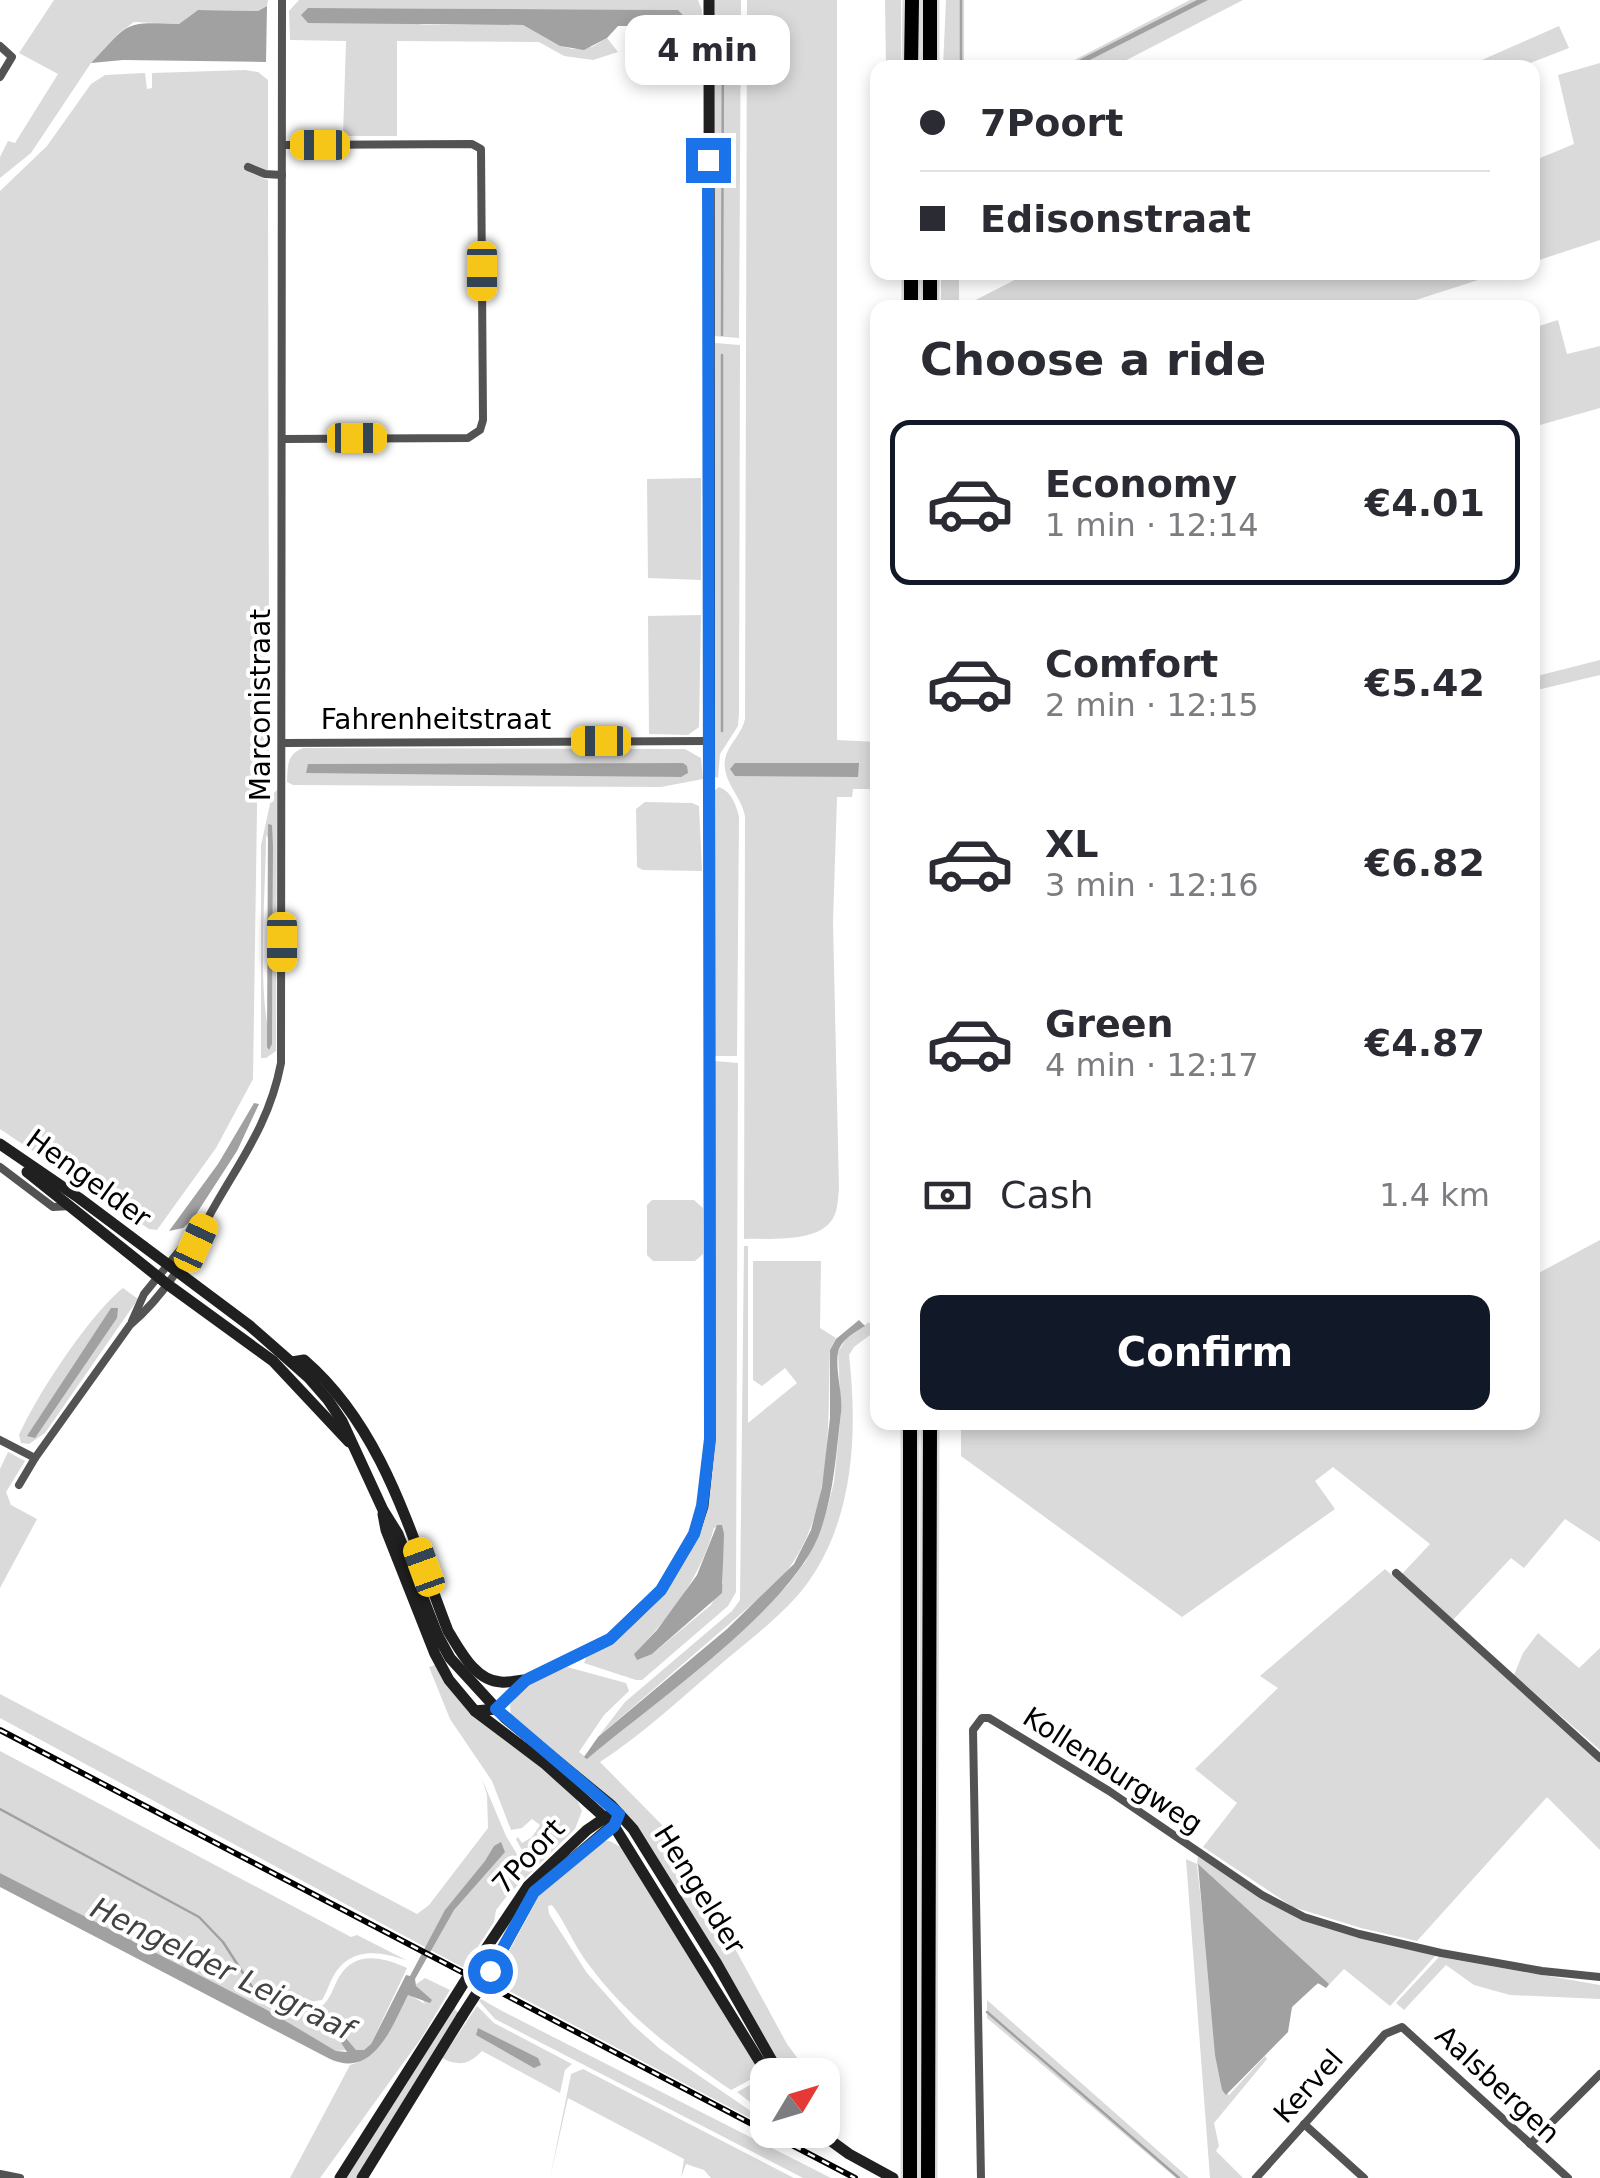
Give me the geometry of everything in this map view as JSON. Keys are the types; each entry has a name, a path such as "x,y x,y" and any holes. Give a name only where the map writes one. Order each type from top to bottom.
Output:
{"highway":[{"path":"912,0 912,60"},
{"path":"930,0 930,60"},
{"path":"910,1430 910,2170"},
{"path":"928,2174 930,1430"}],"street":[{"name":"Marconistraat","path":"18,1484 130,1325 144,1294 171,1269 255,1142 270,1107 280,1063 282,0"},
{"path":"475,1710 500,1706 526,1680 610,1639 638,1616 682,1558 702,1506 710,1439 709,0"},
{"path":"0,46 12,57 0,77"},
{"path":"282,146 472,144 481,149 483,420 480,430 468,438 283,439"},
{"path":"248,167 282,175"},
{"name":"Fahrenheitstraat","path":"283,742 708,741"},
{"name":"Hengelder","path":"0,1148 162,1280 286,1372 350,1444"},
{"name":"Hengelder","path":"0,1148 79,1198 250,1326 328,1400 342,1421 382,1510 398,1534 450,1658 650,1854 770,2058"},
{"name":"Hengelder","path":"0,1167 53,1207 71,1206"},
{"name":"Hengelder","path":"292,1362 304,1360 316,1370 374,1448 448,1630 470,1663 502,1695 500,1706"},
{"path":"0,1440 35,1458"},
{"name":"Hengelder","path":"382,1510 386,1530 434,1654 449,1680 475,1710 604,1815"},
{"path":"1396,1573 1600,1758"},
{"path":"491,1680 526,1680"},
{"name":"Kollenburgweg","path":"980,2178 974,1730 982,1718 989,1718 1109,1791 1262,1894 1304,1917 1441,1953 1542,1972 1600,1978"},
{"name":"7Poort","path":"340,2178 528,1886 604,1815 616,1820 534,1892 490,1971 362,2178"},
{"name":"Hengelder","path":"616,1820 757,2058"},
{"name":"Kervel","path":"1256,2178 1385,2034 1396,2027"},
{"name":"Aalsbergen","path":"1396,2027 1402,2027 1568,2178"},
{"path":"1530,2144 1600,2074"},
{"path":"1304,2124 1364,2178"},
{"path":"840,2148 893,2178"},
{"path":"0,2174 20,2178"}],"shaded area":[{"path":"54,0 268,0 267,6 258,11 198,10 179,24 134,22 91,63 31,153 0,178 0,157 8,141 15,143 58,74 19,53"},
{"path":"299,0 698,0 702,10 701,46 689,52 683,39 664,26 679,26 686,20 678,10 308,8 425,25 523,25 573,49 592,47 607,38 618,52 593,60 564,56 539,42 397,41 397,136 343,136 346,41 290,40 289,11"},
{"path":"714,0 741,0 739,338 714,336"},
{"path":"747,0 837,0 837,740 870,742 870,789 853,789 852,797 837,797 833,922 837,1208 829,1224 820,1230 768,1239 744,1239 745,816 725,764 745,719"},
{"path":"885,0 901,0 901,60 886,60"},
{"path":"946,0 964,0 964,60 943,60"},
{"path":"1190,0 1243,0 1127,60 1074,60"},
{"path":"1197,0 1208,0 1090,60 1079,60"},
{"path":"267,6 266,62 91,63 128,27 179,24 198,10 258,11"},
{"path":"308,8 678,10 687,19 679,26 618,26 607,38 584,50 560,46 523,25 308,23 301,15"},
{"path":"1559,26 1569,48 1538,60 1482,60"},
{"path":"1600,63 1600,240 1540,260 1540,158 1574,144 1558,75"},
{"path":"258,72 268,80 268,170 262,170 262,178 268,180 269,650 258,675 268,665 269,767 258,741 253,1079 216,1148 157,1230 149,1229 0,1129 0,191 47,146 91,84 105,75 145,73 147,89 152,88 152,73"},
{"path":"941,280 959,280 959,300 941,300"},
{"path":"1014,280 1478,280 1416,300 976,300"},
{"path":"1558,320 1567,354 1600,346 1600,408 1540,425 1540,326"},
{"path":"715,343 740,345 739,713 738,726 720,754 718,778 713,776"},
{"path":"701,478 701,580 648,578 647,479"},
{"path":"701,615 699,727 688,735 649,734 648,616"},
{"path":"1600,660 1600,675 1540,689 1540,675"},
{"path":"685,749 701,758 703,779 661,787 293,785 287,782 288,766 297,751","holes":["683,763 687,773 680,777 306,765"]},
{"path":"683,763 688,773 681,777 306,773 308,764"},
{"path":"735,763 859,763 858,777 735,776 730,769"},
{"path":"719,787 730,796 739,817 737,1056 715,1056 713,792"},
{"path":"277,790 276,1051 261,1058 261,845 272,795","holes":["266,835 273,846 272,1044 263,971"]},
{"path":"645,802 699,806 702,871 637,867 636,809"},
{"path":"268,824 272,825 273,846 269,1050 267,1047"},
{"path":"715,1061 738,1063 736,1592 728,1606 642,1680 584,1663 656,1600 682,1564 702,1521","holes":["722,1525 723,1583 711,1605 652,1654 634,1654 682,1596 701,1564 714,1528"]},
{"path":"254,1103 259,1104 237,1151 193,1219 183,1228 169,1231 218,1164"},
{"path":"652,1200 694,1200 703,1208 703,1254 695,1261 653,1261 647,1255 647,1205"},
{"path":"1600,1240 1600,1542 1565,1519 1524,1568 1511,1558 1453,1620 1402,1574 1430,1544 1333,1467 1315,1481 1335,1509 1182,1617 961,1456 961,1430 1540,1430 1540,1272"},
{"path":"744,1246 748,1246 748,1423 797,1383 785,1368 762,1386 753,1380 753,1261 821,1261 820,1328 836,1338 830,1350 827,1441 819,1500 797,1556 779,1581 598,1737 625,1702 740,1600"},
{"path":"123,1288 138,1299 45,1433 29,1444 21,1443 19,1435 51,1378 95,1316"},
{"path":"111,1308 118,1308 117,1318 35,1438 27,1436"},
{"path":"859,1320 865,1326 845,1340 838,1352 841,1405 834,1473 820,1532 805,1561 781,1592 717,1654 587,1759 584,1757 598,1737 727,1629 794,1564 811,1530 822,1487 830,1418 830,1350 836,1339"},
{"path":"869,1322 870,1335 849,1355 853,1416 848,1477 833,1536 820,1564 803,1589 771,1622 658,1719 600,1762 666,1829 682,1851 797,2058 775,2058 654,1853 511,1716 510,1705 524,1687 567,1667 626,1683 629,1691 604,1715 579,1752 587,1758 735,1635 787,1586 806,1561 834,1482 841,1413 838,1352 846,1339"},
{"path":"8,1452 25,1461 6,1492 11,1505 37,1519 0,1588 0,1469"},
{"path":"717,1525 722,1525 724,1534 722,1593 652,1654 637,1660 634,1654 657,1630 697,1575"},
{"path":"1385,1569 1600,1760 1600,1850 1547,1797 1417,1941 1293,1907 1203,1847 1237,1803 1195,1769 1278,1688 1260,1676"},
{"path":"1538,1633 1579,1668 1600,1648 1600,1750 1514,1675 1523,1653"},
{"path":"435,1665 444,1679 576,1797 582,1811 575,1829 496,1910 494,1922 464,1968 0,1718 0,1694 417,1914 429,1905 488,1828 487,1795 482,1779 506,1836 523,1864 527,1860 516,1839 522,1843 540,1825 532,1819 522,1828 511,1830 492,1781 450,1719 429,1667"},
{"path":"0,1751 351,1937 357,1935 408,1961 376,1953 357,1956 340,1967 322,2000 291,2005 292,2010 322,2006 346,1968 361,1959 379,1959 407,1968 371,2044 356,2050 331,2028 347,2050 336,2051 267,2011 0,1873"},
{"path":"603,1841 622,1848 754,2058 750,2058 750,2080 731,2090 654,2034 604,1984 552,1905 548,1906 549,1914 587,1973 633,2025 660,2049 750,2110 750,2118 492,1982 544,1887"},
{"path":"501,1842 505,1852 454,1910 415,1979 416,1986 432,2000 430,2003 408,1995 380,2046 358,2062 330,2059 0,1887 0,1873 267,2010 336,2051 347,2052 331,2027 334,2024 356,2050 371,2044 445,1910"},
{"path":"1198,1855 1261,1897 1303,1919 1436,1955 1390,2006 1344,1969 1326,1988 1321,1983 1306,1991 1290,2014 1287,1946 1197,1865 1222,2090 1229,2095 1265,2056 1267,2059 1214,2123 1219,2146 1216,2151 1243,2178 1210,2178 1186,1859 1197,1864"},
{"path":"1198,1864 1329,1984 1326,1988 1318,1983 1292,2007 1288,2032 1226,2095 1215,2055"},
{"path":"1439,1957 1600,1985 1600,1999 1510,1995 1474,1985 1446,1965 1404,2010 1396,2003"},
{"path":"425,1978 450,1990 422,2037 320,2178 290,2178 350,2065 359,2062 408,1994 425,2004 415,1985"},
{"path":"987,2000 1189,2178 1176,2178 987,2018"},
{"path":"479,2001 750,2137 750,2148 772,2148 831,2178 803,2178 495,2019"},
{"path":"477,2006 494,2023 572,2064 565,2070 560,2093 482,2051 464,2063 442,2058"},
{"path":"454,2008 458,2013 356,2178 346,2178"},
{"path":"478,2028 538,2058 541,2065 534,2068 476,2035"},
{"path":"583,2069 794,2178 711,2178 704,2170 686,2164 681,2178 684,2159 568,2098 550,2178 571,2074"},
{"path":"750,2085 750,2102 737,2092"}],"waterway":[{"path":"961,0 961,60"},
{"path":"722,335 723,26"},
{"path":"722,355 722,731"},
{"name":"Hengelder Leigraaf","path":"0,1809 199,1917 223,1942 252,1987"},
{"path":"987,2012 1179,2178"}],"railway":[{"path":"0,1730 855,2178"}],"route":[{"path":"490,1971 534,1892 614,1826 619,1814 496,1709 526,1680 610,1639 638,1616 682,1558 694,1534 707,1478 708,160"}]}
